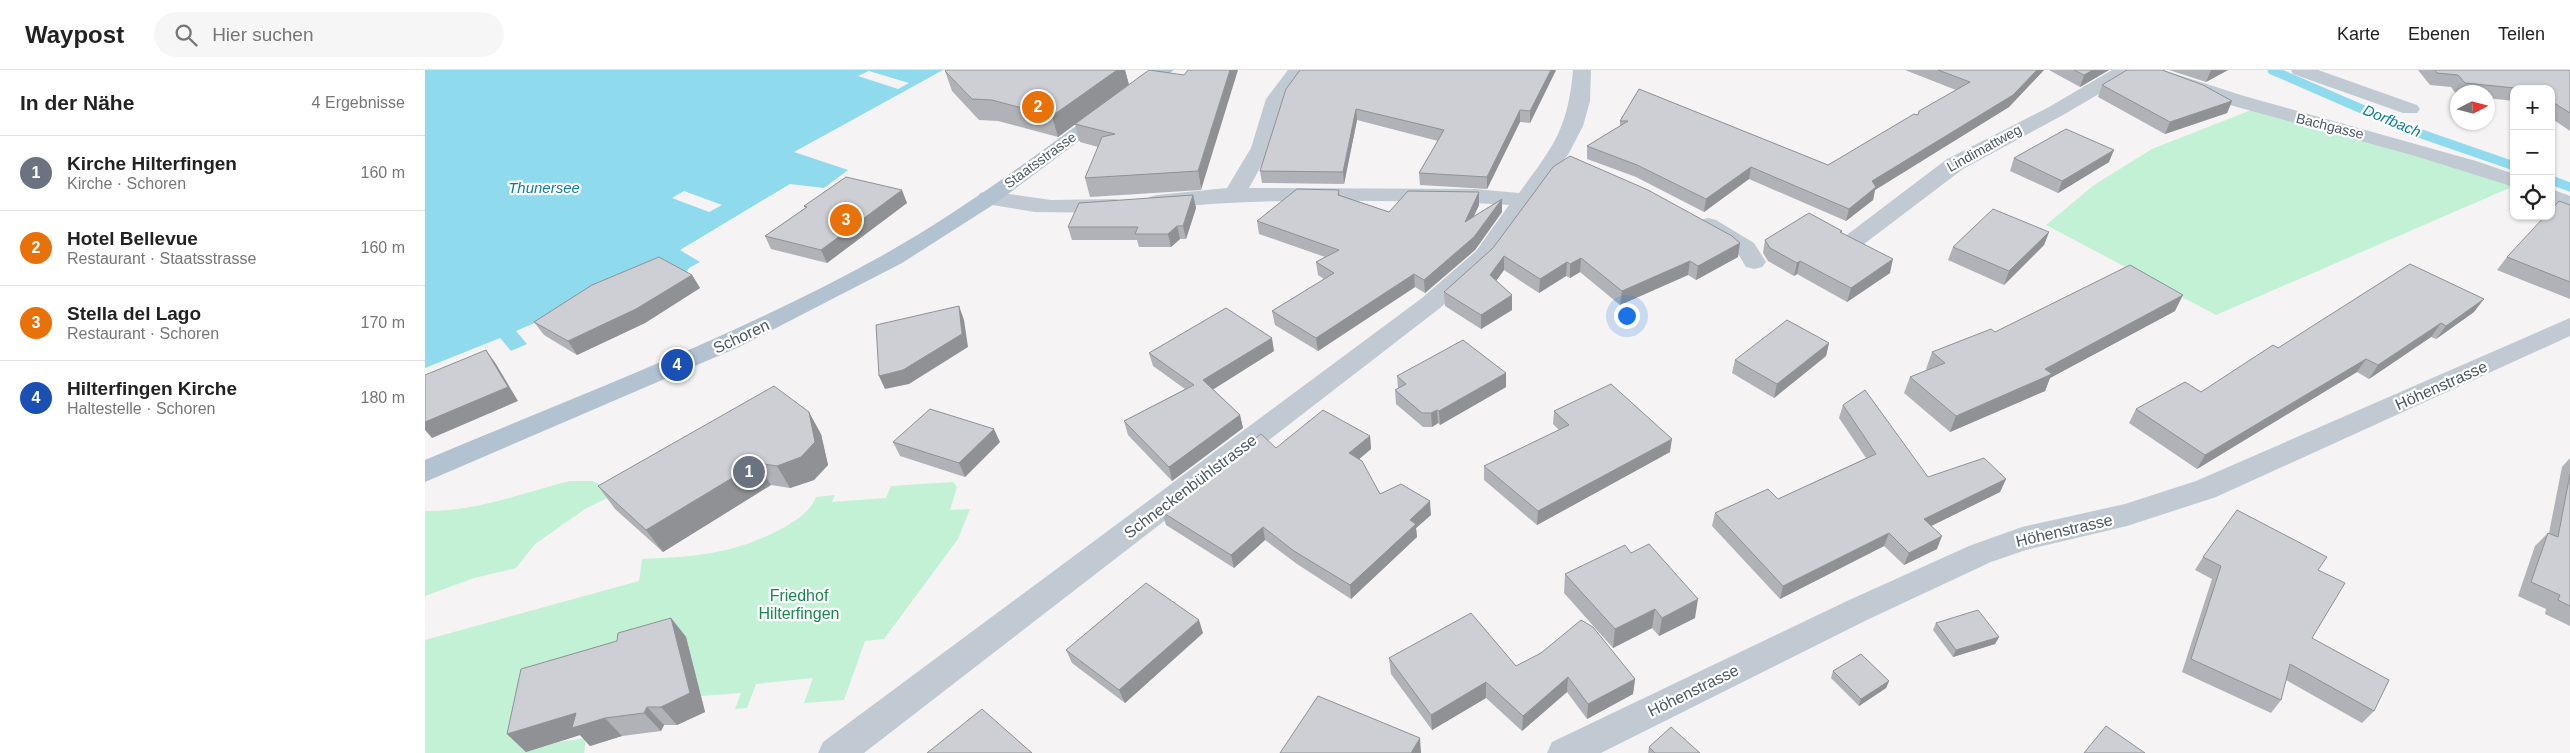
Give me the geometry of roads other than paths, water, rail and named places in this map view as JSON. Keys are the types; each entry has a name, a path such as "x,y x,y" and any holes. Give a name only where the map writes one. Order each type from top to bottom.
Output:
{"main road":[{"name":"Staatsstrasse","path":"989,198 1165,70"},
{"name":"Schoren","path":"425,472 668,368 809,303 894,258 989,198"}],"street":[{"path":"1234,195 1261,148 1276,99 1298,70"},
{"name":"Schneckenbühlstrasse","path":"836,753 1431,303 1484,256 1525,200 1567,160 1580,101 1582,70"},
{"name":"Lindimattweg","path":"1852,242 1955,164 2127,70"},
{"name":"Bachgasse","path":"2145,70 2207,92 2392,122 2428,152 2510,180"},
{"path":"2299,70 2392,122"},
{"path":"989,198 1023,206 1081,208 1234,195 1287,193 1475,196 1525,200"},
{"path":"2555,198 2570,204"},
{"path":"1690,215 1745,248 1755,262"},
{"name":"Höhenstrasse","path":"1565,753 1849,614 1980,554 2022,539 2127,515 2206,489 2570,326"}],"water":[{"name":"Thunersee","path":"425,70 943,70 794,152 848,170 824,188 790,184 680,250 700,262 689,268 686,273 581,303 516,331 527,344 511,351 500,338 425,368"}],"waterway":[{"name":"Dorfbach","path":"2272,70 2410,130 2510,165"},
{"name":"Dorfbach","path":"2555,181 2570,187"}],"place":[{"name":"Hotel Bellevue","path":"1038,107"},
{"name":"Stella del Lago","path":"846,220"},
{"name":"Hilterfingen Kirche","path":"677,365"},
{"name":"Kirche Hilterfingen","path":"749,472"}],"park label":[{"name":"Friedhof Hilterfingen","path":"799,604"}]}
